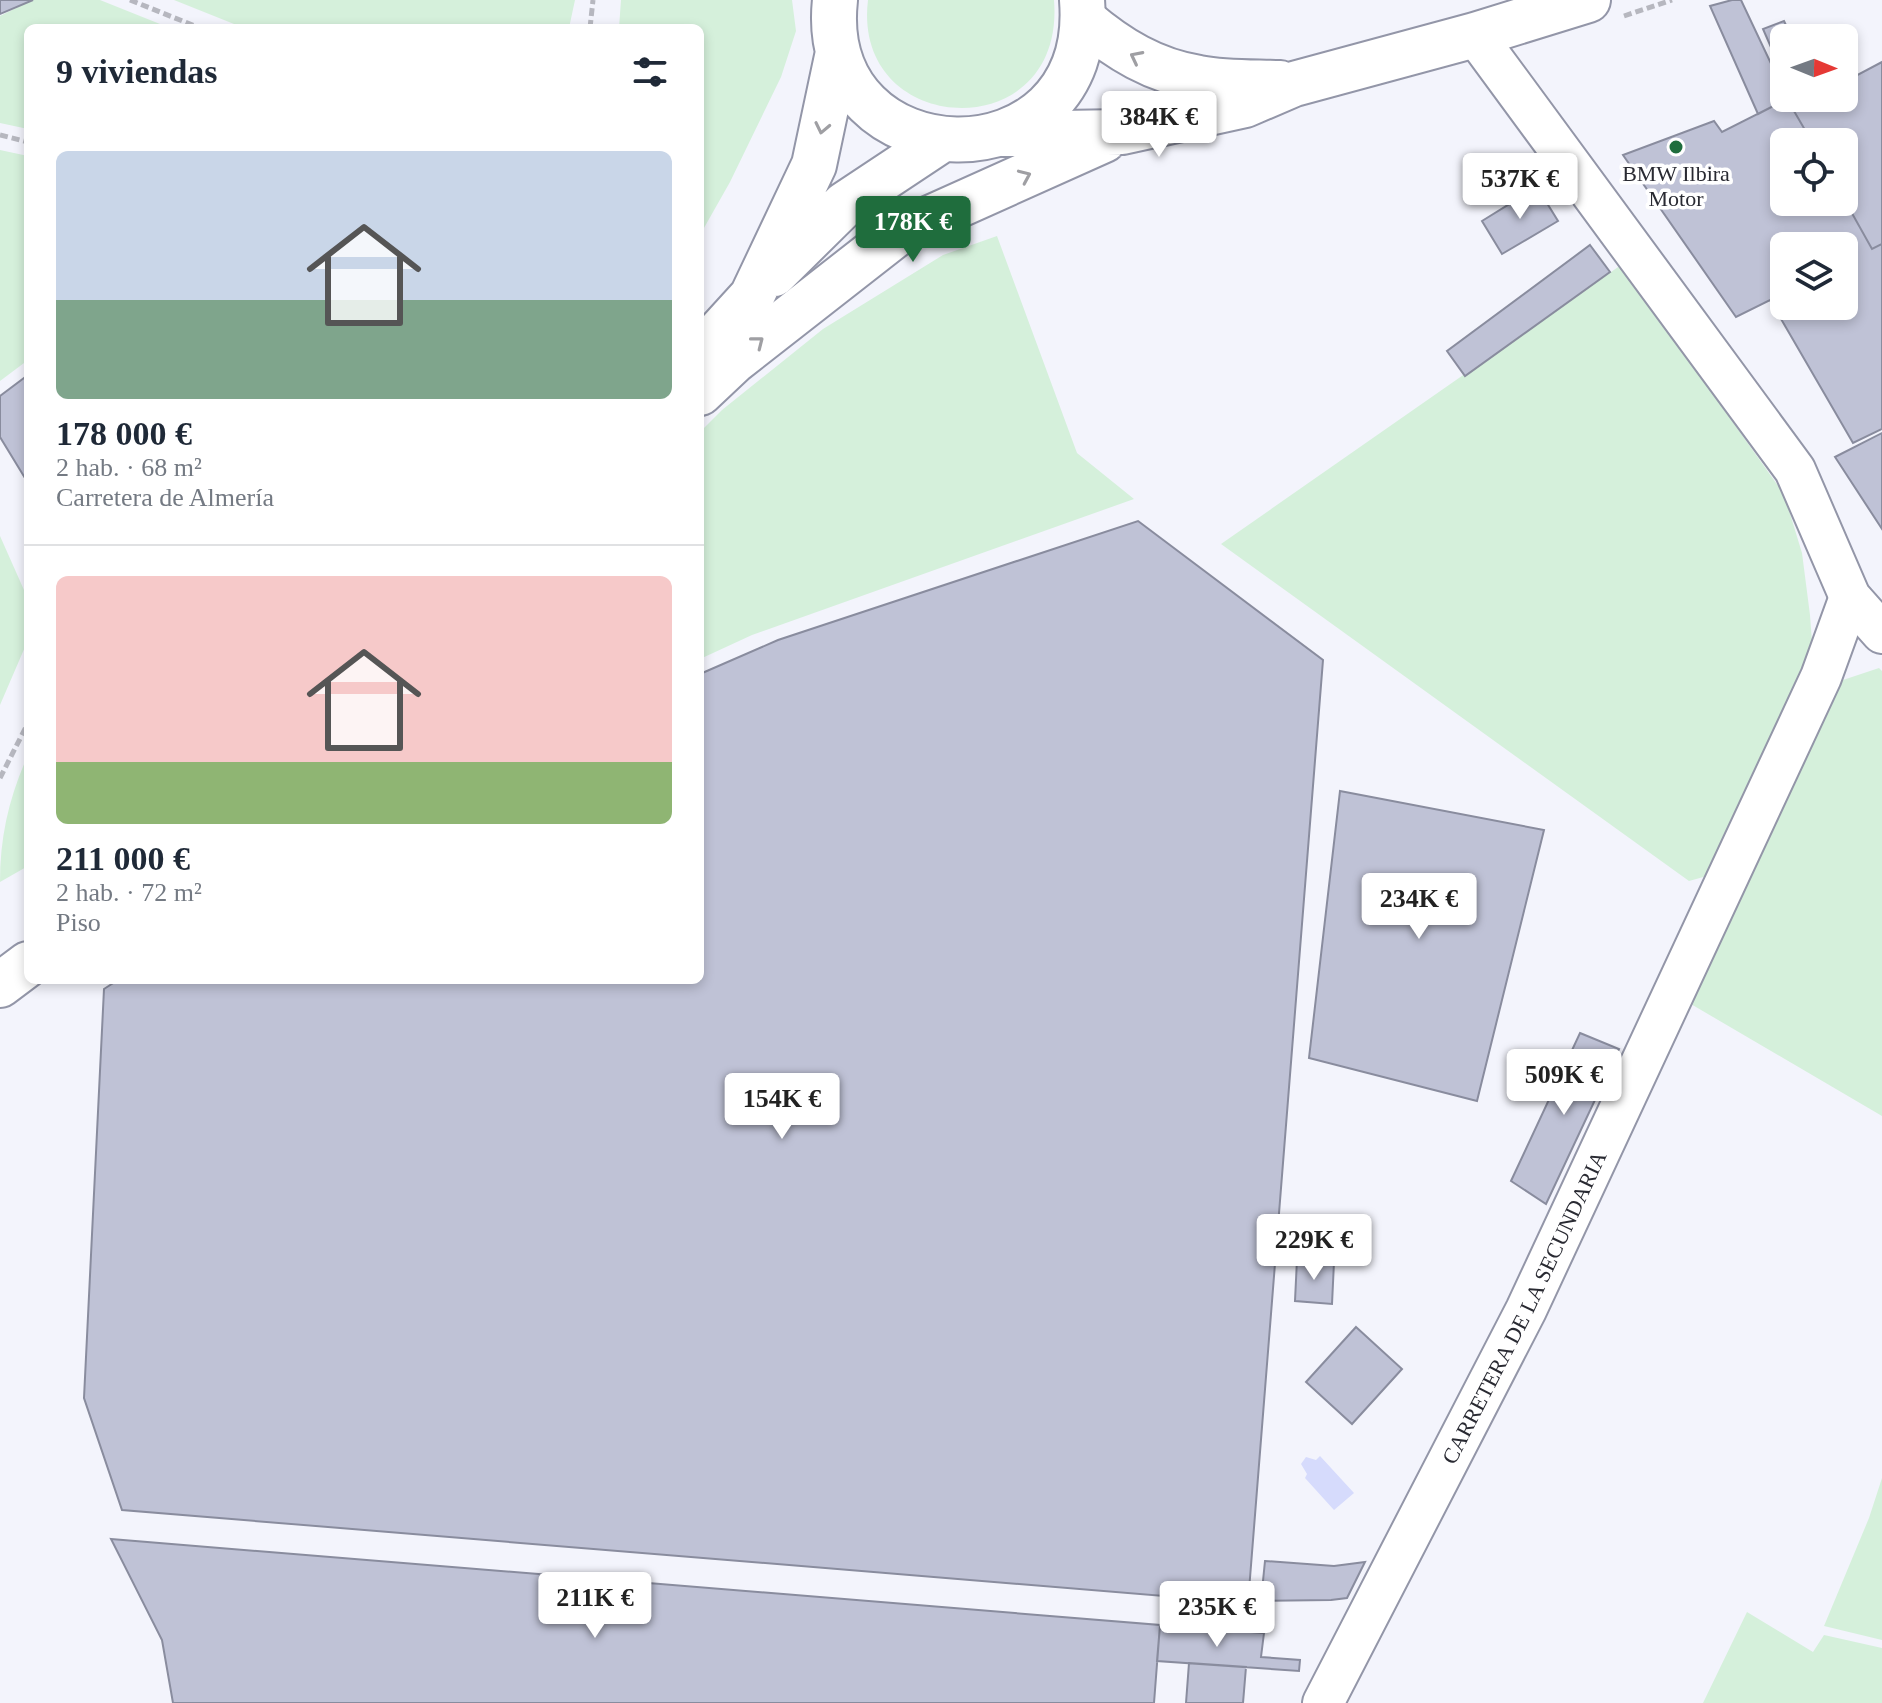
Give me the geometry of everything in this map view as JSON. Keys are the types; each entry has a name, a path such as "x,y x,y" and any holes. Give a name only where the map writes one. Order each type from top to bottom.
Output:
{"main road":[{"path":"835,0 833,19 838,52 853,84 876,111 906,130 940,141 972,141 1003,134 1122,132 1245,105 1294,84 1475,35 1588,0"},
{"path":"1083,10 1111,44 1143,62 1198,78 1294,84"},
{"path":"1003,134 1035,116 1060,89 1077,57 1083,10"},
{"path":"752,296 814,165 838,52"},
{"path":"704,389 734,361 899,232 1122,132"},
{"path":"704,349 845,204 940,141"},
{"path":"0,985 24,967"}],"street":[{"path":"1475,35 1795,470 1850,597 1882,633"},
{"name":"CARRETERA DE LA SECUNDARIA","path":"1323,1703 1526,1310 1821,677 1850,597"}],"path":[{"path":"130,0 190,24"},
{"path":"590,24 593,0"},
{"path":"0,135 24,141"},
{"path":"0,778 24,731"}],"green space":[{"path":"32,0 100,0 160,24 24,24 24,128 0,123 0,16"},
{"path":"174,0 575,0 570,24 234,24"},
{"path":"621,0 792,0 796,31 781,77 704,228 704,24 619,24"},
{"path":"868,0 1054,0 1049,48 1028,82 996,102 959,108 923,100 892,80 872,46"},
{"path":"0,150 24,155 24,363 0,381"},
{"path":"997,236 1077,453 1134,499 752,635 704,657 704,428 823,329 943,255"},
{"path":"1621,265 1784,494 1802,553 1810,615 1812,642 1805,668 1707,876 1689,881 1221,544"},
{"path":"0,536 24,590 24,649 0,705"},
{"path":"1879,668 1882,671 1882,1116 1684,1000 1834,683"},
{"path":"24,765 24,868 0,882 7,817"},
{"path":"1882,1478 1882,1640 1824,1626 1869,1518"},
{"path":"1747,1612 1813,1652 1824,1635 1882,1648 1882,1703 1703,1703"}],"water":[{"path":"1320,1456 1354,1493 1334,1510 1305,1478 1307,1474 1301,1464 1306,1457 1316,1460"}],"building":[{"path":"0,0 33,0 0,14"},
{"path":"1741,0 1770,61 1770,108 1758,114 1710,6"},
{"path":"1770,26 1770,45 1763,29"},
{"path":"1882,62 1882,244 1872,249 1854,216 1858,216 1858,128 1804,128 1795,112 1858,112 1858,75"},
{"path":"1770,108 1770,112 1795,112 1804,128 1770,128 1770,216 1854,216 1872,249 1882,244 1882,429 1853,443 1782,320 1858,320 1858,232 1770,232 1770,300 1736,317 1623,155 1714,121 1722,132"},
{"path":"1537,187 1558,221 1502,254 1482,221"},
{"path":"1590,245 1610,272 1465,376 1447,351"},
{"path":"24,378 24,476 0,437 0,396"},
{"path":"1882,433 1882,529 1835,457"},
{"path":"1138,521 1323,660 1248,1603 122,1510 84,1398 104,989 112,984 704,984 704,672 778,640"},
{"path":"1340,791 1544,830 1477,1101 1309,1058"},
{"path":"1580,1033 1619,1049 1546,1204 1511,1181"},
{"path":"1297,1259 1334,1262 1332,1304 1295,1301"},
{"path":"1356,1327 1402,1369 1352,1424 1306,1382"},
{"path":"111,1539 1160,1625 1154,1703 173,1703 162,1640"},
{"path":"1265,1561 1334,1566 1365,1562 1347,1598 1261,1601"},
{"path":"1160,1625 1264,1633 1261,1657 1300,1660 1299,1671 1157,1661"},
{"path":"1189,1663 1246,1667 1243,1703 1186,1703"}],"place":[{"name":"BMW Ilbira Motor","path":"1676,147"}]}
